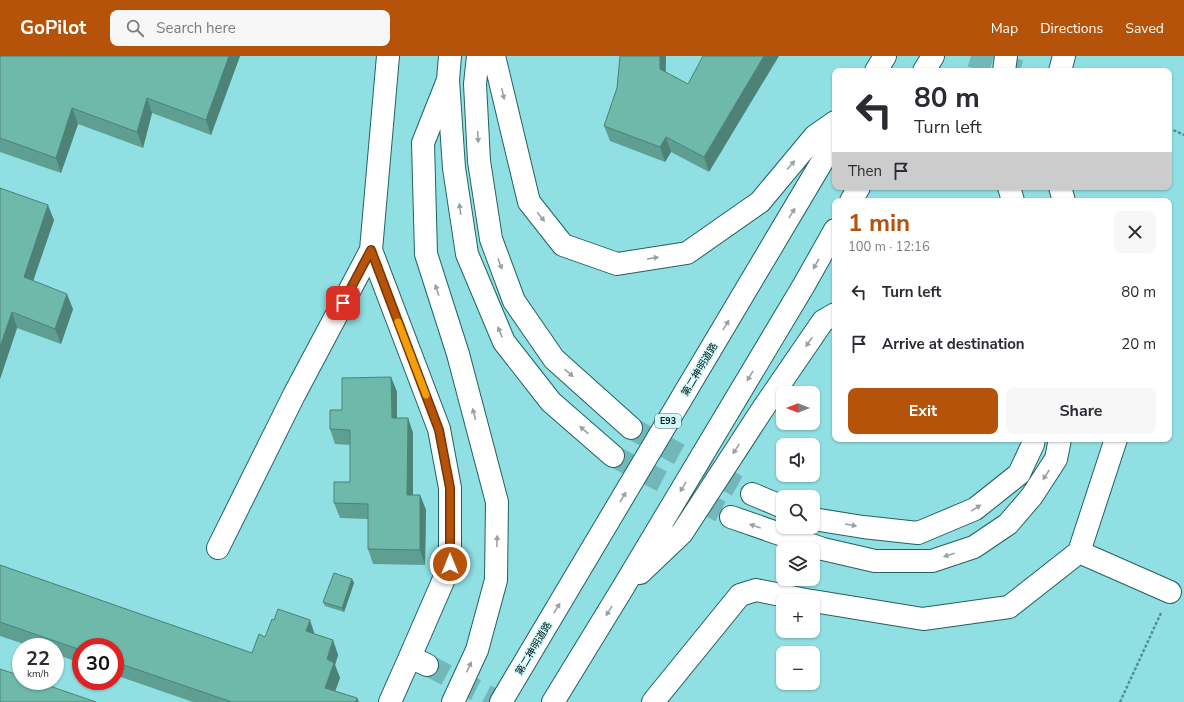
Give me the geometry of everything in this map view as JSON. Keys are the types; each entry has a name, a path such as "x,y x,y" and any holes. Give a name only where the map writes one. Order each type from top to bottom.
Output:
{"main road":[{"path":"218,548 294,395 371,250 388,56"},
{"path":"450,56 448,80 454,168 467,254 504,342 551,402 613,456"},
{"path":"478,56 475,84 480,169 491,239 514,301 554,359 631,428"},
{"path":"494,56 529,202 563,245 617,264 687,253 760,202 815,136 832,124"},
{"path":"878,68 885,56"},
{"path":"926,68 933,56"},
{"path":"1004,68 1006,56"},
{"path":"1061,68 1064,56"},
{"path":"448,80 423,143 426,254 458,354 497,502 496,580 477,650 453,702"},
{"name":"第二神明道路","path":"501,702 832,145"},
{"path":"553,702 804,285 832,235"},
{"path":"371,250 439,430 450,488 450,564 419,661 390,702"},
{"path":"621,591 682,533 762,410 818,328 823,321 832,316"},
{"path":"820,520 863,527 918,533 975,509 1019,474 1033,442"},
{"path":"731,517 823,549 875,561 932,561 974,547 1008,524 1032,496 1056,459 1059,442"},
{"path":"820,602 923,619 1009,607 1079,552 1115,442"},
{"path":"752,494 776,505"},
{"path":"1079,552 1170,592"},
{"path":"653,702 740,595 756,590 776,594"}],"path":[{"path":"1172,129 1184,134"},
{"path":"1120,702 1170,592"}],"building":[{"path":"0,56 229,56 206,120 147,98 137,132 72,108 56,158 0,138"},
{"path":"620,56 660,56 660,69 688,84 703,56 764,56 704,157 666,137 660,147 604,126 617,88"},
{"path":"0,188 48,205 24,277 67,294 55,329 12,312 0,347"},
{"path":"391,377 392,418 408,418 407,495 420,495 420,550 368,549 368,504 334,503 334,482 350,482 350,430 330,429 330,410 342,410 342,378"},
{"path":"0,565 252,653 259,634 265,637 272,619 274,620 278,609 310,620 306,631 333,640 327,659 334,663 325,688 357,698 356,702 232,702 124,665 124,638 72,638 72,647 64,644 64,638 46,638 0,622"},
{"path":"334,573 352,579 342,608 323,602"},
{"path":"0,669 12,673 12,690 61,690 96,702 0,702"}],"tunnel":[{"path":"971,56 1010,68"},
{"path":"631,428 752,494"},
{"path":"613,456 731,517"},
{"path":"427,665 499,702"}],"slow traffic":[{"path":"398,322 426,395"}],"route":[{"path":"343,303 371,250 439,430 450,488 450,564"}]}
